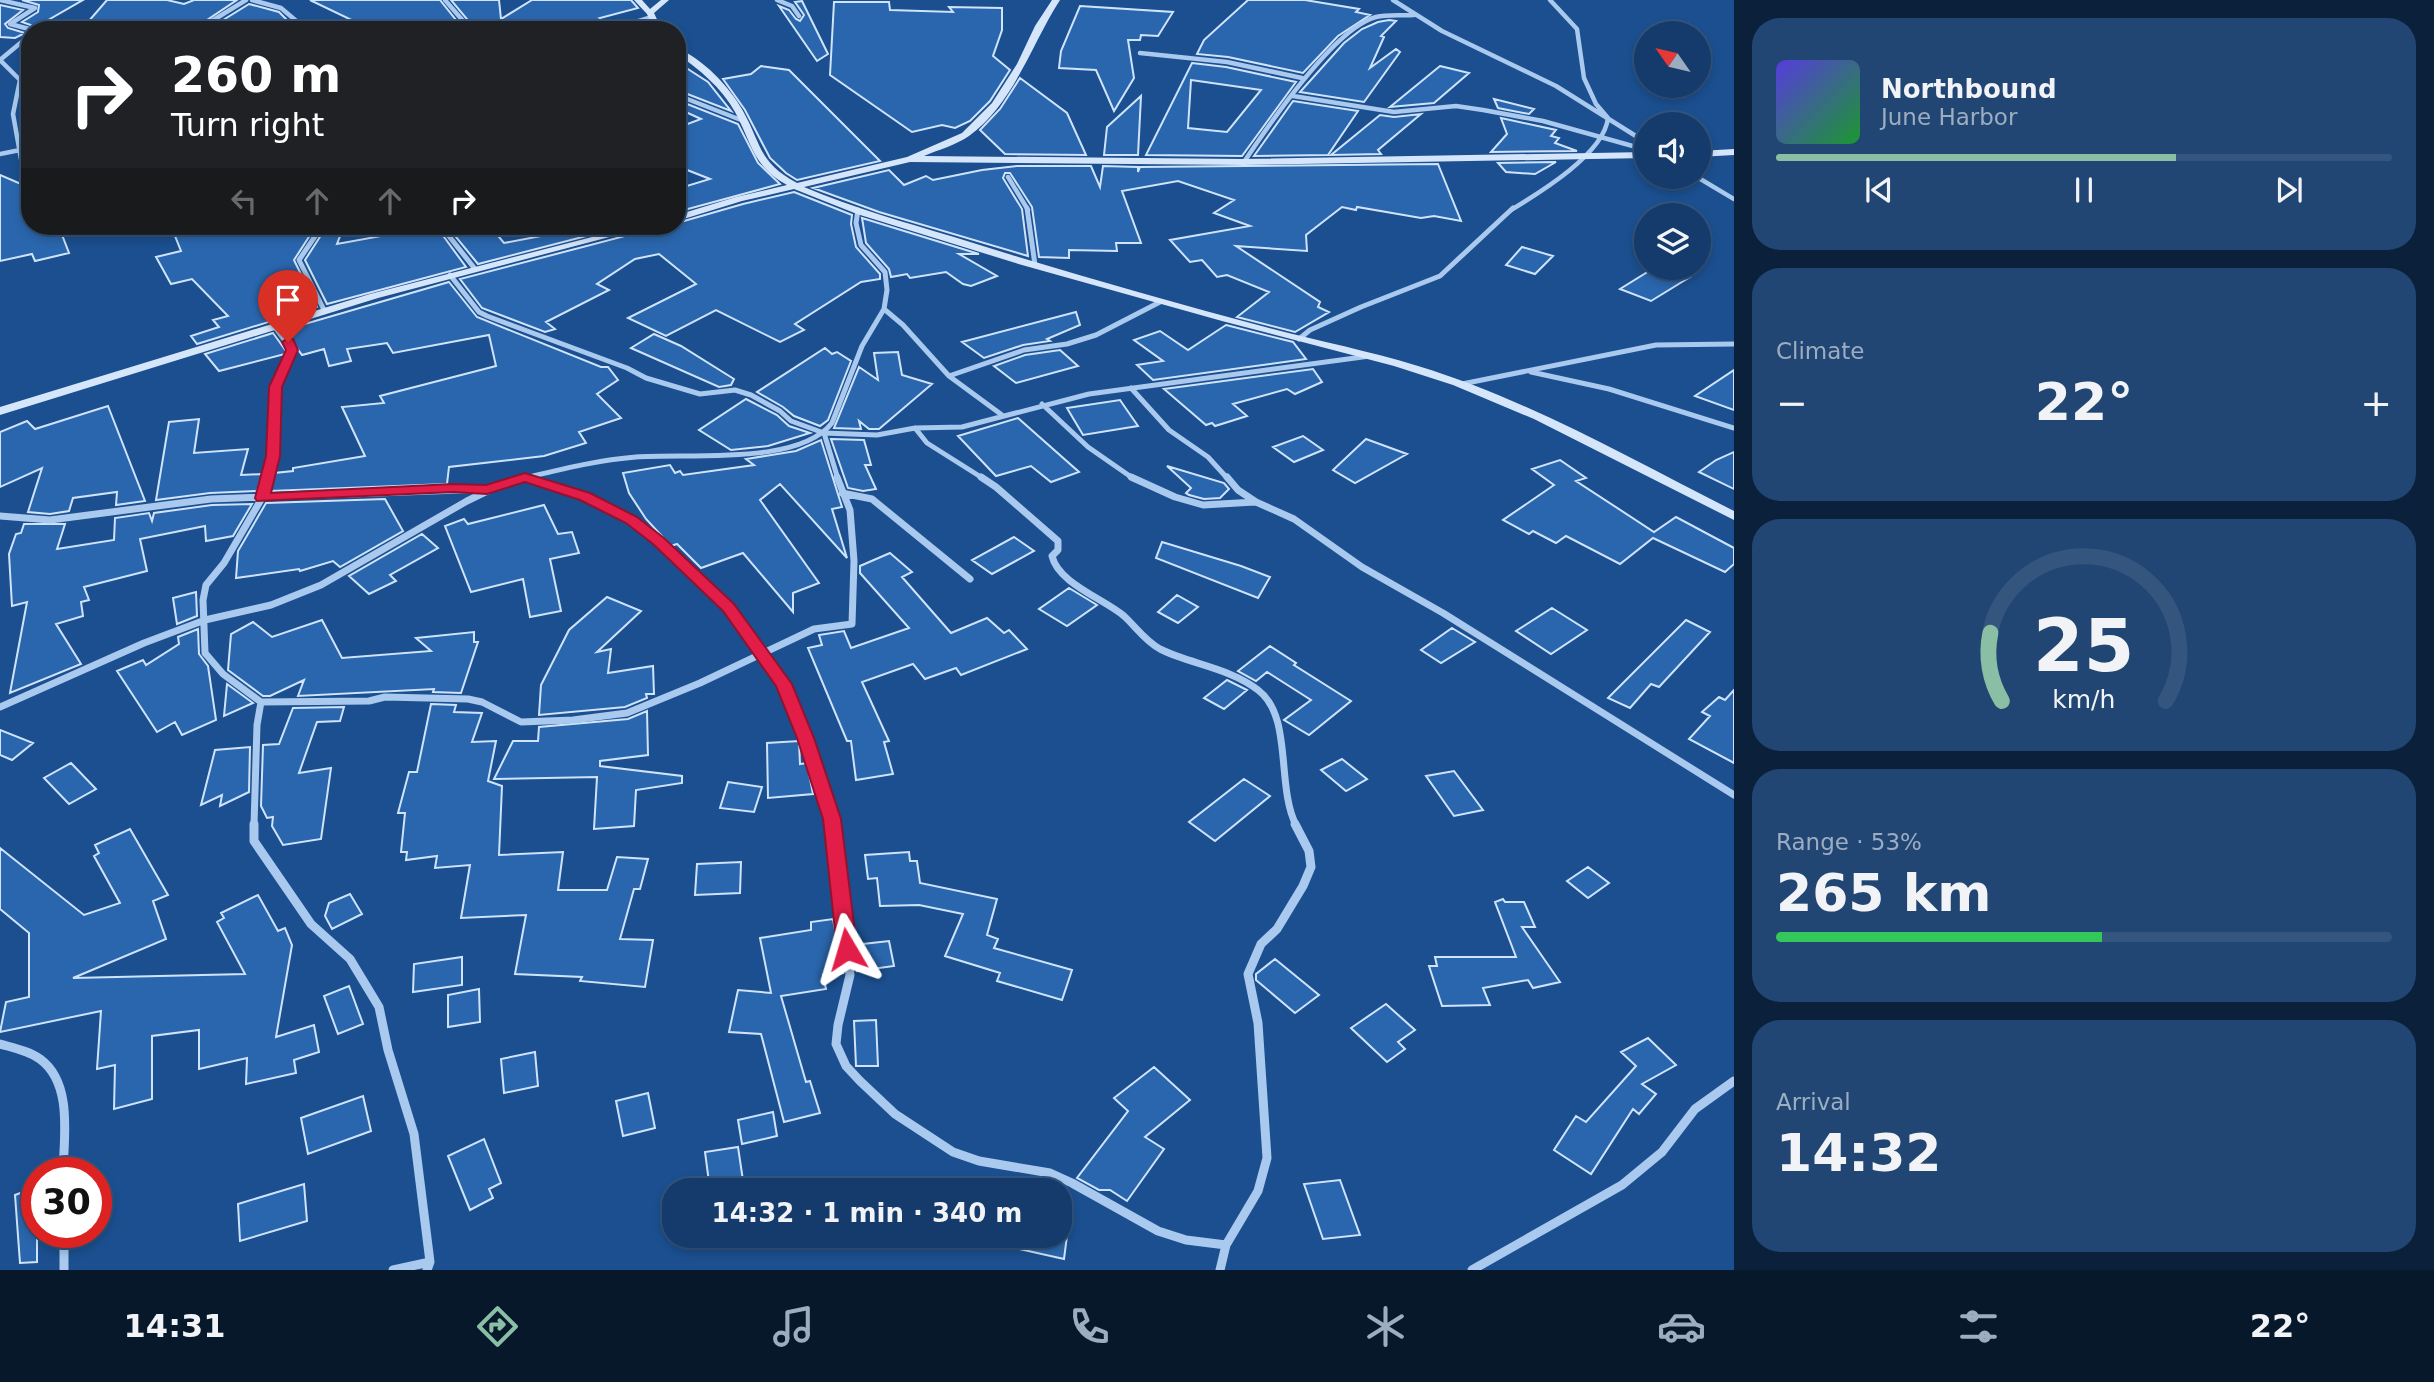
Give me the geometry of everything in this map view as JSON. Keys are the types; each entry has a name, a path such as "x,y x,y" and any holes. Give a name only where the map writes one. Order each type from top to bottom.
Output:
{"street":[{"path":"0,0 36,9 10,24 21,27"},
{"path":"212,21 246,0"},
{"path":"252,0 281,8 296,21"},
{"path":"445,0 463,21"},
{"path":"638,0 654,21"},
{"path":"634,21 651,15 665,0"},
{"path":"777,0 792,6 799,16"},
{"path":"686,215 739,199 910,159 965,135 984,117 1021,64 1039,26 1056,0"},
{"path":"1393,0 1456,38 1556,86 1634,135"},
{"path":"1299,339 1310,330 1341,316 1440,276 1455,265 1509,211 1558,181 1583,157 1607,127 1608,118 1597,104 1584,78 1577,29 1550,0"},
{"path":"1244,162 1277,111 1293,96 1302,78 1364,22 1375,17 1415,15"},
{"path":"0,154 21,150 13,114 20,80 1,60 21,42"},
{"path":"1140,53 1227,62 1302,78"},
{"path":"686,58 733,102 761,162 780,177 798,185 858,210 1035,265 1160,302 1371,356 1462,384 1534,415 1734,516"},
{"path":"1293,96 1394,112 1456,106 1483,110 1600,136 1634,148"},
{"path":"686,98 741,120"},
{"path":"1711,153 1734,152"},
{"path":"910,159 1244,162 1583,157 1634,154"},
{"path":"1008,177 1025,199 1031,213 1035,265"},
{"path":"1711,186 1734,200"},
{"path":"0,707 61,678 205,620 271,605 321,585 487,489 525,477 602,461 664,453 776,452 824,433 835,416 862,346 884,309 886,276 861,245 856,223 858,210"},
{"path":"316,235 299,260 324,310"},
{"path":"448,235 475,269"},
{"path":"0,411 324,310 610,235"},
{"path":"450,275 479,312 487,316 627,368 646,378 700,394 735,390 751,395 780,411 791,421 824,433 877,435 915,428 962,427 1042,404 1131,388 1371,356"},
{"path":"949,376 1024,350 1067,344 1096,335 1160,302"},
{"path":"884,309 903,325 949,376 1002,415"},
{"path":"274,326 292,350 275,387 273,456 262,498 257,502 242,535 218,574 207,582 203,591 204,650 222,676 250,692 261,702 369,701 385,697 468,699 482,702 522,722 573,720 627,713 700,683 814,629 852,624 853,532 850,510 842,493 824,433"},
{"path":"1462,384 1656,345 1734,344"},
{"path":"1527,371 1609,389 1734,428"},
{"path":"1131,388 1169,430 1208,457 1238,490 1255,502 1294,519 1362,567 1443,613 1734,795"},
{"path":"1042,404 1090,451 1132,480 1192,502 1212,506 1240,501 1255,502"},
{"path":"915,428 927,443 996,487 1058,541 1058,550 1052,556 1054,565 1064,576 1125,617 1158,648 1237,678 1259,690 1273,707 1282,744 1288,810 1309,851 1311,867 1277,929 1261,944 1248,974 1258,1023 1267,1158 1258,1191 1226,1245 1220,1270"},
{"path":"525,477 580,495 632,520 728,608 784,684 806,738 832,819 850,975 849,992 835,1035 837,1051 849,1069 884,1104 938,1144 966,1157 1058,1176 1150,1228 1185,1241 1226,1245"},
{"path":"0,516 74,518 210,499 453,488 487,489"},
{"path":"842,493 872,499 970,579"},
{"path":"261,702 257,725 254,841 311,924 350,959 379,1007 388,1051 414,1134 429,1266 393,1270"},
{"path":"0,1044 30,1054 47,1065 57,1082 62,1104 63,1157"},
{"path":"1472,1270 1622,1185 1662,1152 1695,1109 1734,1081"},
{"path":"64,1248 64,1270"}],"building":[{"path":"22,0 83,0 46,21 24,21 38,12 39,5"},
{"path":"107,0 167,0 184,4 194,0 237,0 206,21 89,21"},
{"path":"310,0 440,0 457,21 354,21"},
{"path":"451,0 499,0 501,19 532,0 631,0 638,8 600,18 606,21 468,21"},
{"path":"1248,0 1305,0 1359,9 1356,12 1370,15 1338,36 1303,73 1228,57 1197,54 1204,40"},
{"path":"802,1 828,54 817,61 779,6 789,10 800,21 804,15 795,2"},
{"path":"834,2 889,2 890,10 953,12 949,7 1002,8 1002,30 993,56 1010,70 990,101 970,121 955,128 942,125 912,132 830,75"},
{"path":"249,4 279,12 288,21 222,21"},
{"path":"0,5 23,10 5,24 8,28 21,32 21,35 15,38 0,37"},
{"path":"1080,6 1173,12 1158,36 1141,35 1140,40 1128,40 1134,78 1114,111 1096,70 1059,68 1061,51"},
{"path":"1389,20 1396,21 1381,36 1384,37 1370,68 1396,49 1400,52 1364,102 1300,92 1344,43 1362,29"},
{"path":"1192,63 1226,67 1296,82 1242,156 1146,155","holes":["1191,80 1261,90 1227,132 1188,128"]},
{"path":"761,66 789,70 880,161 797,180 786,173 770,158 745,110 723,79 751,74"},
{"path":"1440,66 1469,73 1434,103 1390,107"},
{"path":"686,68 708,82 731,111 686,94"},
{"path":"1020,78 1067,113 1086,155 1005,154 980,130 1000,109"},
{"path":"1141,96 1138,155 1104,155 1107,127"},
{"path":"1494,99 1534,109 1529,114 1498,108"},
{"path":"1293,101 1358,111 1328,155 1254,156"},
{"path":"686,104 738,124 758,163 780,184 686,210 686,186 710,179 686,170 686,125 701,119 686,112"},
{"path":"1421,114 1378,150 1381,154 1331,155 1380,115 1394,117"},
{"path":"1501,118 1556,130 1551,136 1559,138 1555,143 1577,151 1491,152 1507,134"},
{"path":"1556,162 1535,174 1506,172 1498,163"},
{"path":"1438,164 1461,221 1342,207 1306,235 1307,251 1236,246 1320,302 1318,307 1329,312 1295,332 1237,317 1269,292 1227,275 1217,277 1202,260 1190,262 1170,240 1250,226 1214,213 1234,200 1178,181 1122,191 1141,243 1116,243 1117,251 1069,250 1069,258 1039,257 1032,207 1010,173 1005,173 1003,178 1022,209 1028,256 879,212 813,188 889,170 904,185 926,176 933,180 1017,166 1091,166 1100,187 1103,166 1138,167 1138,172 1140,167"},
{"path":"0,175 21,184 21,235 62,235 69,253 35,261 32,254 0,261"},
{"path":"794,192 852,215 851,224 856,247 880,274 880,279 861,282 795,324 804,330 780,342 716,310 666,336 628,318 696,284 659,254 635,259 597,284 609,290 546,322 555,329 545,332 482,308 460,279 629,235 686,235 686,220"},
{"path":"862,218 979,254 959,254 997,276 971,286 963,284 946,272 910,278 907,274 891,277 889,269 866,243"},
{"path":"175,235 310,235 294,260 317,307 197,344 191,336 219,327 213,320 228,316 192,279 171,284 156,257 181,251"},
{"path":"321,235 340,235 337,244 386,235 443,235 466,267 327,304 305,260"},
{"path":"454,235 497,235 504,243 546,235 590,235 478,264"},
{"path":"1522,247 1553,256 1535,274 1506,265"},
{"path":"1635,280 1685,280 1651,301 1620,289"},
{"path":"449,282 477,317 601,367 608,367 618,380 597,394 621,418 579,432 586,443 544,456 449,467 447,484 270,491 274,473 365,456 342,407 384,403 380,396 496,366 489,335 393,353 387,343 347,349 351,361 329,366 324,349 302,355 284,330"},
{"path":"1076,312 1080,325 1047,339 1050,341 1023,345 984,358 962,342"},
{"path":"1226,325 1293,342 1306,359 1153,380 1137,365 1163,361 1134,340 1160,331 1188,350"},
{"path":"273,333 286,351 285,354 219,371 205,354"},
{"path":"654,334 681,346 734,379 731,385 719,387 631,348"},
{"path":"825,348 832,354 837,352 851,361 828,420 820,426 794,416 757,392"},
{"path":"1060,350 1078,366 1016,383 994,366 1025,355"},
{"path":"898,352 902,375 932,384 879,429 869,429 859,421 861,429 834,428 859,367 878,380 874,353"},
{"path":"1313,369 1322,382 1295,394 1287,389 1233,404 1247,416 1215,426 1212,423 1206,425 1164,389"},
{"path":"1734,370 1734,410 1695,396"},
{"path":"746,399 777,415 789,426 810,433 768,446 731,450 699,430"},
{"path":"1120,400 1138,426 1083,435 1067,408"},
{"path":"108,406 145,501 116,505 117,492 73,498 69,511 50,514 28,512 42,468 0,487 0,432 27,421 35,429"},
{"path":"1018,418 1079,472 1051,482 1031,466 996,476 958,436"},
{"path":"199,419 194,453 248,449 241,475 262,474 257,491 210,493 156,500 169,422"},
{"path":"1303,436 1323,450 1294,462 1273,447"},
{"path":"831,439 864,440 871,465 865,465 876,489 863,491 848,488"},
{"path":"1366,439 1407,454 1355,483 1333,470"},
{"path":"821,440 842,507 832,509 847,558 780,484 760,500 819,583 793,593 793,612 743,553 701,568 677,544 671,546 646,519 629,493 623,473 670,465 675,473 680,471 683,475 754,465 746,459 796,451"},
{"path":"1734,452 1734,489 1699,472 1716,460"},
{"path":"1560,460 1586,478 1576,481 1654,532 1676,517 1734,548 1734,564 1725,572 1653,538 1620,564 1566,536 1556,543 1533,531 1529,534 1503,520 1554,485 1532,469"},
{"path":"1167,466 1224,483 1229,489 1220,498 1204,499 1189,495 1186,493 1191,488"},
{"path":"385,499 403,531 340,567 333,561 300,571 236,578 238,551 266,503"},
{"path":"252,504 233,536 206,541 205,526 140,539 147,571 84,587 89,600 81,602 83,616 56,624 81,664 10,693 27,602 12,606 9,554 16,534 21,533 24,524 65,524 57,549 114,540 115,518 149,513 152,521 154,513 212,505"},
{"path":"544,505 558,534 572,532 579,553 550,559 561,611 530,617 523,579 471,592 445,526 464,519 468,524"},
{"path":"422,534 438,548 390,575 396,581 369,594 349,576"},
{"path":"1014,537 1034,551 992,574 972,560"},
{"path":"1162,542 1270,577 1258,598 1156,558"},
{"path":"890,553 912,572 902,577 951,633 987,618 1004,633 1009,630 1027,649 961,675 956,668 925,679 913,664 862,682 889,741 884,742 893,774 856,780 851,741 847,741 808,648 822,645 819,635 844,631 851,648 909,628 860,573 860,566"},
{"path":"1069,588 1097,605 1067,626 1039,609"},
{"path":"196,592 197,616 177,624 173,598"},
{"path":"1177,595 1198,607 1178,623 1158,612"},
{"path":"607,597 641,611 597,652 611,649 608,673 653,666 654,694 646,694 647,698 625,707 539,715 541,685 569,630"},
{"path":"1552,608 1587,630 1551,654 1516,631"},
{"path":"322,620 342,658 431,651 416,638 474,632 474,642 478,642 461,693 433,692 434,689 298,696 304,680 270,696 263,696 228,670 231,634 253,622 272,637"},
{"path":"1686,620 1710,632 1659,687 1651,684 1630,708 1608,698"},
{"path":"1452,628 1475,642 1441,663 1421,650"},
{"path":"198,629 199,654 208,666 216,720 182,735 175,722 157,732 117,671 143,660 146,665 179,644 178,637"},
{"path":"1270,646 1296,663 1294,665 1351,701 1309,735 1284,720 1311,700 1267,672 1256,681 1238,671"},
{"path":"1227,680 1247,690 1224,709 1204,698"},
{"path":"227,684 253,703 224,716"},
{"path":"1734,690 1734,763 1689,739 1710,716 1702,712 1719,697 1725,700"},
{"path":"431,704 456,705 454,712 482,713 472,742 496,741 488,781 502,786 499,855 563,852 558,890 607,890 617,857 648,859 640,889 634,889 620,939 653,940 645,987 580,981 582,977 515,974 526,915 461,918 470,865 435,868 437,856 406,860 407,852 401,852 405,813 398,813 409,772 417,772"},
{"path":"344,707 340,721 317,722 299,773 331,768 321,839 283,845 272,826 273,817 267,818 261,806 263,745 279,744 293,708"},
{"path":"647,711 648,755 600,761 600,766 682,776 682,783 636,790 634,826 594,829 597,777 494,779 513,741 538,741 539,727 628,719"},
{"path":"0,730 33,743 12,760 0,755"},
{"path":"799,741 800,764 807,763 813,794 768,798 767,743"},
{"path":"250,747 249,792 220,806 222,795 201,805 215,750"},
{"path":"1342,759 1367,779 1346,791 1321,770"},
{"path":"71,763 96,789 69,804 44,778"},
{"path":"1454,771 1483,810 1454,816 1426,776"},
{"path":"1244,779 1270,796 1215,841 1189,822"},
{"path":"728,782 762,787 754,812 720,808"},
{"path":"130,829 168,895 153,901 166,939 73,978 245,974 217,922 224,918 221,913 258,895 278,931 285,928 292,945 276,1037 314,1025 319,1052 294,1060 296,1073 246,1084 247,1058 199,1069 199,1030 152,1036 152,1099 114,1109 115,1065 97,1069 101,1011 0,1032 6,1002 29,997 29,933 0,909 0,848 84,915 120,903 94,856 99,853 95,845"},
{"path":"909,852 910,861 917,861 920,883 997,899 987,935 998,939 994,948 1072,970 1062,1000 997,981 1000,973 945,956 963,914 919,905 880,906 877,878 868,879 865,855"},
{"path":"741,862 740,893 695,895 697,864"},
{"path":"1588,867 1609,883 1588,898 1567,881"},
{"path":"350,894 362,914 332,929 325,916 329,903"},
{"path":"1503,899 1505,902 1524,902 1535,927 1522,927 1560,982 1533,988 1528,980 1483,988 1490,1005 1442,1006 1429,966 1437,966 1435,957 1516,957 1495,902"},
{"path":"833,919 843,973 823,975 826,989 781,996 806,1082 810,1081 820,1113 784,1122 761,1034 729,1032 738,990 771,993 760,938 811,930 811,922"},
{"path":"889,941 894,966 857,971 854,945"},
{"path":"462,957 462,985 413,992 414,964"},
{"path":"1275,959 1319,995 1295,1013 1256,980 1256,974"},
{"path":"349,986 363,1024 338,1034 324,996"},
{"path":"479,989 480,1022 448,1027 448,995"},
{"path":"1386,1004 1415,1030 1398,1042 1405,1049 1387,1062 1351,1028"},
{"path":"876,1020 878,1066 856,1066 854,1021"},
{"path":"1648,1038 1676,1065 1642,1084 1656,1094 1639,1114 1633,1109 1591,1174 1554,1150 1576,1116 1586,1122 1636,1066 1621,1052"},
{"path":"535,1052 538,1086 504,1093 501,1059"},
{"path":"1154,1067 1190,1100 1145,1137 1164,1149 1127,1201 1110,1190 1099,1190 1077,1178 1128,1111 1114,1098"},
{"path":"648,1093 655,1128 623,1136 616,1101"},
{"path":"363,1096 371,1131 308,1154 301,1118"},
{"path":"773,1112 777,1136 742,1144 738,1120"},
{"path":"484,1139 501,1183 489,1189 493,1198 470,1210 448,1156"},
{"path":"738,1147 743,1178 708,1178 705,1152"},
{"path":"1340,1180 1360,1235 1323,1239 1304,1184"},
{"path":"304,1184 307,1221 240,1241 238,1204"},
{"path":"21,1193 21,1248 37,1248 37,1262 20,1263 15,1195"},
{"path":"1015,1248 1065,1248 1064,1259"}],"route":[{"path":"288,342 292,350 275,387 273,456 262,498 453,488 487,489 525,477 585,496 632,520 728,608 784,684 806,738 832,819 847,949"}]}
